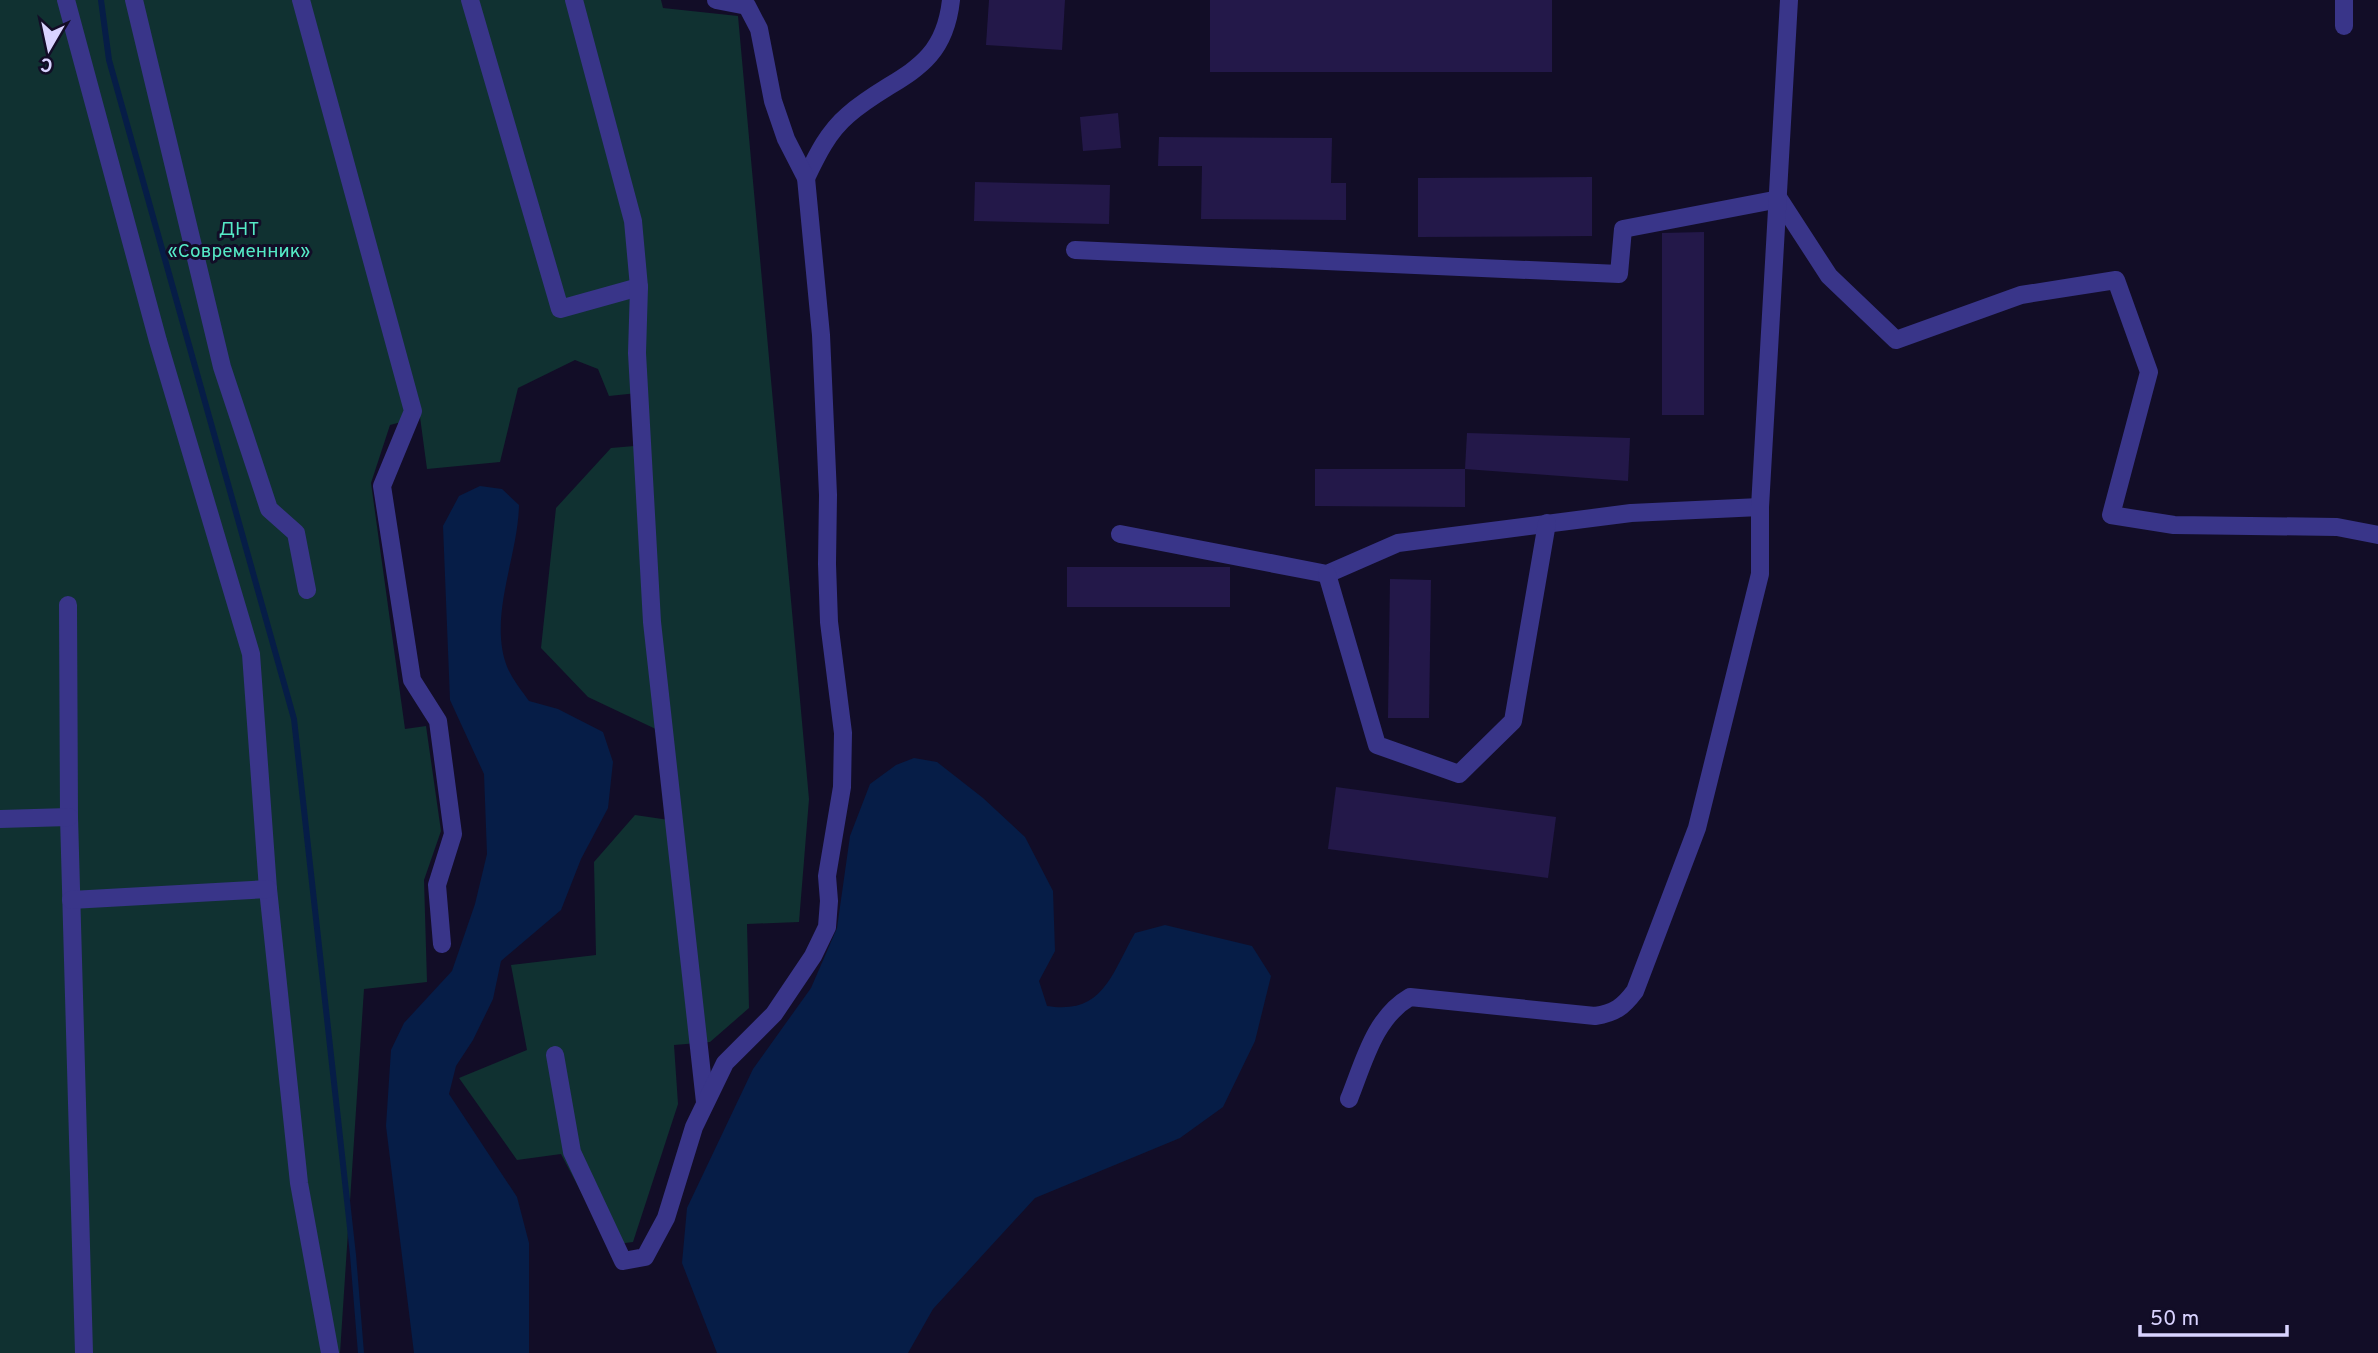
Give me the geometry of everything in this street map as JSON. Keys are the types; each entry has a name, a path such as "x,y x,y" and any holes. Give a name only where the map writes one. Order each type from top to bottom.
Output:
{"street":[{"path":"66,0 158,341 251,654 268,889 299,1183 330,1353"},
{"path":"134,0 222,367 269,509 296,533 307,590"},
{"path":"301,0 413,411 382,486 412,680 438,722 440,734 453,834 437,885 442,944"},
{"path":"470,0 560,309 639,287"},
{"path":"574,0 633,221 639,287 637,353 652,622 705,1102"},
{"path":"555,1055 572,1152 623,1261 645,1257 666,1218 694,1127 725,1063 775,1014 813,956 827,927 830,901 827,876 842,787 843,733 829,622 821,335 806,178 786,139 774,101 759,29 747,6 716,0"},
{"path":"806,178 820,148 847,116 926,61 940,44 951,0"},
{"path":"1349,1099 1382,1020 1393,1007 1410,997 1595,1016 1611,1014 1623,1007 1636,991 1697,828 1760,574 1760,507 1789,0"},
{"path":"2344,0 2344,26"},
{"path":"1075,250 1619,274 1623,229 1779,199"},
{"path":"1779,199 1829,276 1896,340 2021,295 2116,280 2149,372 2111,515 2174,525 2337,527 2378,535"},
{"path":"1120,534 1327,574 1398,543 1630,513 1760,507"},
{"path":"1327,574 1377,746 1459,774 1513,721 1547,523"},
{"path":"68,605 69,817 84,1353"},
{"path":"0,819 69,817"},
{"path":"71,900 268,889"}],"green space":[{"name":"ДНТ «Современник»","path":"0,0 661,0 663,8 738,16 809,799 799,922 747,924 749,1008 710,1042 674,1045 678,1104 633,1242 609,1245 561,1154 517,1160 459,1078 527,1050 511,965 596,955 594,862 635,815 669,820 662,732 588,697 541,648 556,508 611,448 646,445 647,392 609,396 598,369 575,360 518,388 500,462 427,469 420,417 390,425 371,483 405,729 426,726 441,831 424,880 427,982 364,989 340,1353 0,1353"}],"water":[{"path":"480,486 502,489 519,505 502,609 502,650 508,669 529,701 558,709 603,732 613,762 608,808 581,859 561,910 501,961 493,999 473,1040 456,1066 449,1094 517,1197 529,1243 529,1353 414,1353 386,1126 391,1050 404,1023 452,971 475,904 487,854 484,774 450,700 443,526 459,496"},
{"path":"914,758 937,762 983,798 1025,837 1053,891 1055,951 1039,981 1047,1006 1066,1007 1093,998 1111,977 1135,933 1165,925 1252,946 1271,976 1255,1041 1223,1107 1180,1138 1035,1198 933,1309 908,1353 717,1353 682,1263 687,1208 753,1069 811,988 837,928 850,836 870,784 896,765"}],"building":[{"path":"989,0 1065,0 1062,50 986,45"},
{"path":"1210,0 1552,0 1552,72 1210,72"},
{"path":"1118,113 1121,148 1083,151 1080,117"},
{"path":"1159,137 1332,138 1331,183 1346,183 1346,220 1201,219 1202,166 1158,166"},
{"path":"1592,177 1592,236 1418,237 1418,178"},
{"path":"975,182 1110,185 1109,224 974,221"},
{"path":"1704,232 1704,415 1662,415 1662,233"},
{"path":"1467,433 1630,438 1628,481 1465,469"},
{"path":"1315,469 1465,469 1465,507 1315,506"},
{"path":"1067,567 1230,567 1230,607 1067,607"},
{"path":"1390,579 1431,580 1429,718 1388,718"},
{"path":"1336,787 1556,817 1548,878 1328,849"}],"waterway":[{"path":"101,0 109,60 294,719 353,1255 361,1353"}]}
